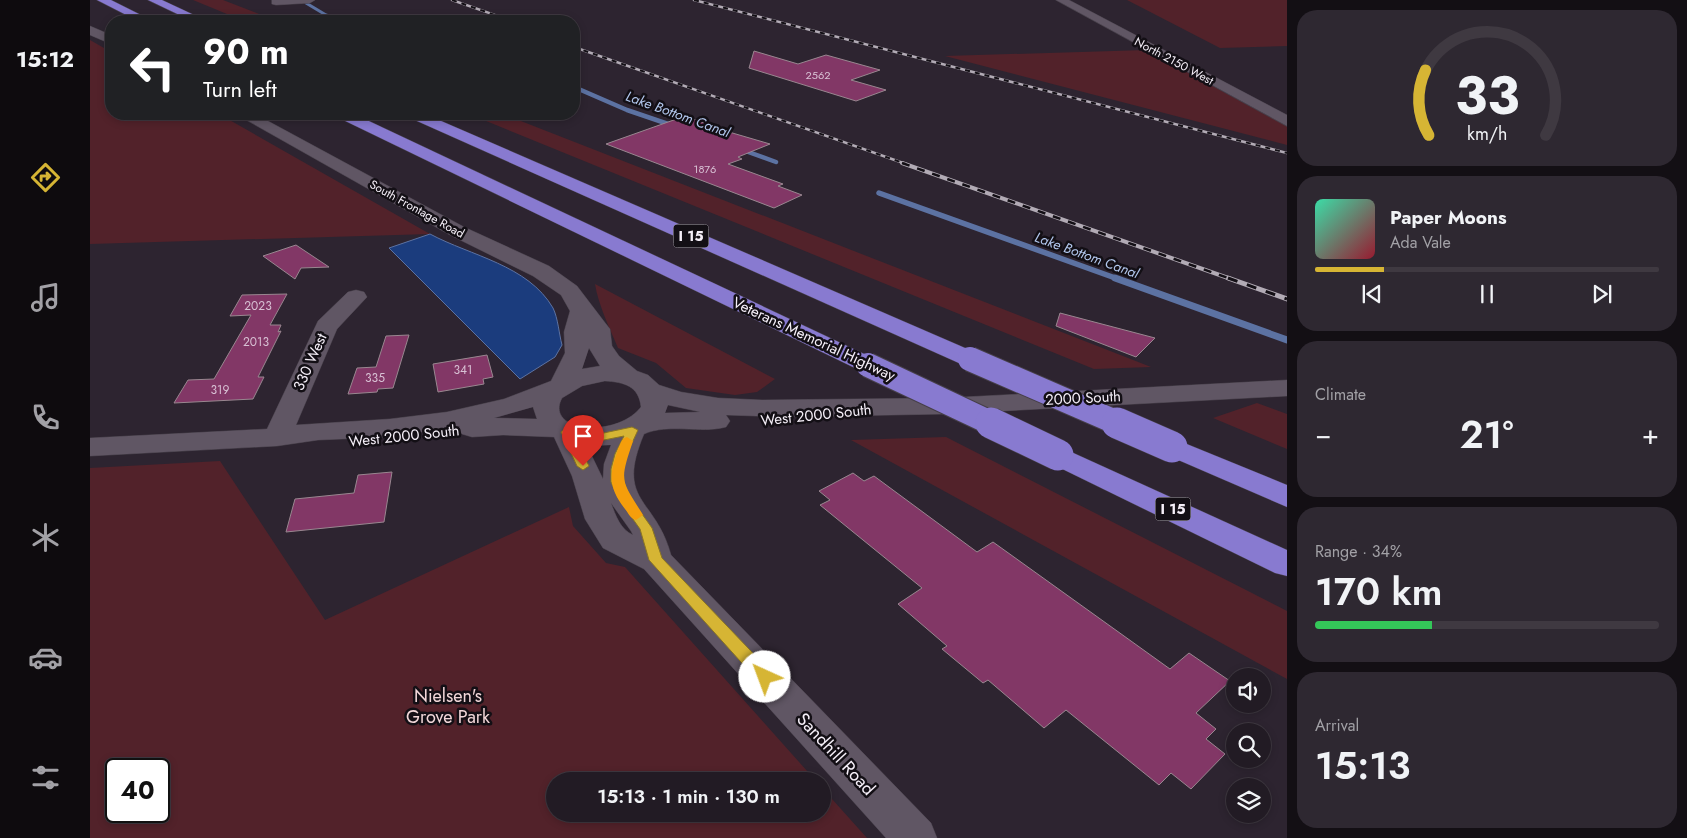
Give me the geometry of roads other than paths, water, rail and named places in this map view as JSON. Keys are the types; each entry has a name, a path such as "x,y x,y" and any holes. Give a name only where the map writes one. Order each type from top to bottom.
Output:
{"highway":[{"path":"102,0 134,15"},
{"path":"153,0 188,15"},
{"name":"Veterans Memorial Highway","path":"355,120 1287,564"},
{"name":"I 15","path":"427,120 1287,497"}],"street":[{"path":"276,2 310,0"},
{"name":"North 2150 West","path":"1061,0 1287,121"},
{"path":"90,30 105,37"},
{"name":"South Frontage Road","path":"255,120 457,232 541,271 569,291 582,311 598,329 600,346 609,361 628,376"},
{"name":"330 West","path":"277,438 326,326 356,297"},
{"path":"558,388 571,380 593,374 611,373 628,376 646,385 652,391 655,408 638,427 599,438 563,430 551,420 547,411 548,401 558,388 578,353 576,332 582,311"},
{"name":"West 2000 South","path":"90,447 277,438 318,431 390,428 447,420 511,406 558,388"},
{"name":"2000 South","path":"879,408 1287,388"},
{"name":"West 2000 South","path":"652,391 676,400 722,408 879,408"},
{"name":"West 2000 South","path":"638,427 687,420 786,421 879,408"},
{"name":"West 2000 South","path":"277,438 314,445 385,441 480,427 563,430"},
{"name":"Sandhill Road","path":"638,427 621,454 617,469 617,482 624,498 646,528 656,560"},
{"name":"Sandhill Road","path":"563,430 587,476 601,519 614,540 656,560 915,838"}],"water":[{"path":"430,234 514,271 542,293 553,308 562,345 555,357 520,379 389,248"}],"waterway":[{"name":"Lake Bottom Canal","path":"306,3 326,15"},
{"name":"Lake Bottom Canal","path":"580,90 627,110 674,126"},
{"name":"Lake Bottom Canal","path":"740,149 776,162"},
{"name":"Lake Bottom Canal","path":"879,193 1118,279"},
{"name":"Lake Bottom Canal","path":"1115,278 1287,340"}],"railway":[{"path":"452,0 495,15"},
{"path":"694,0 1287,153"},
{"path":"580,49 906,164"},
{"path":"902,163 1231,279"},
{"path":"1228,278 1287,299"}],"park label":[{"name":"Nielsen's Grove Park","path":"448,706"}]}
